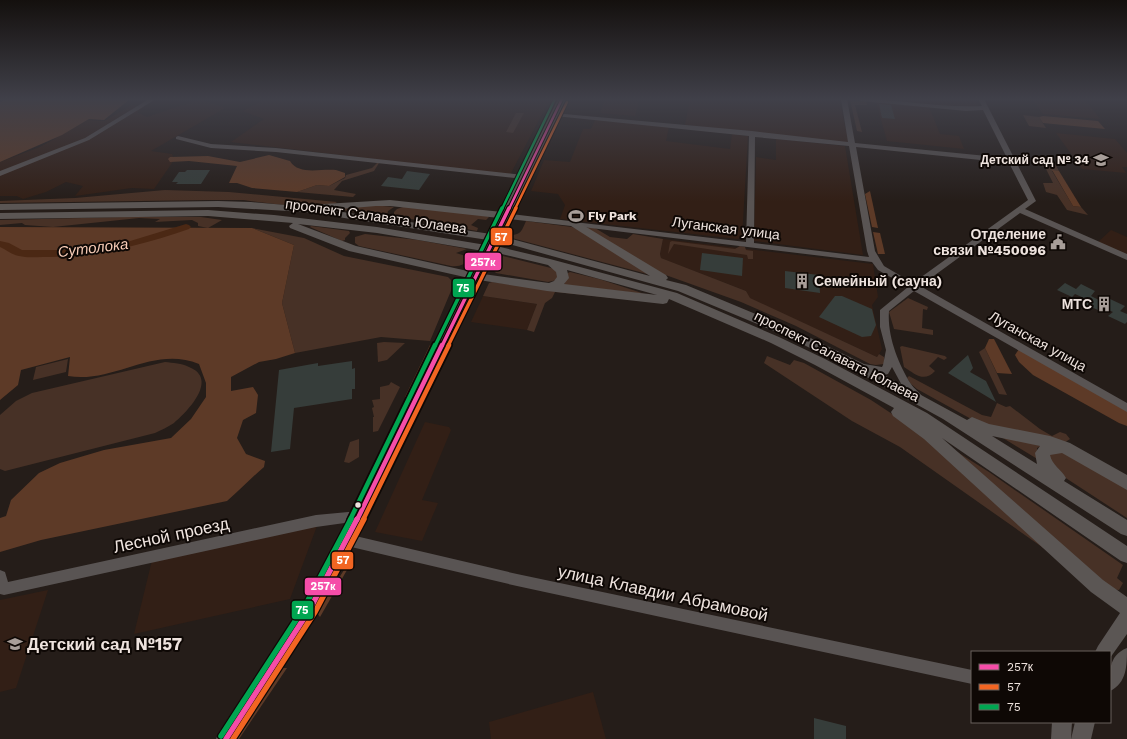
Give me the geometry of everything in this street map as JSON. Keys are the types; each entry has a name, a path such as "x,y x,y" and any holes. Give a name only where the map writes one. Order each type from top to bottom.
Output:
{"main road":[{"path":"226,739 310,609 359,516 545,133"},
{"path":"304,209 376,203 405,205 503,219 574,224 650,272 682,288"},
{"name":"проспект Салавата Юлаева","path":"0,207 218,204 304,209 506,240 682,288 790,333 919,399 948,415 1127,529"},
{"path":"396,222 391,218 391,212 405,205"},
{"name":"проспект Салавата Юлаева","path":"0,216 208,213 274,218 377,230 471,245 550,262 650,289 692,304 775,340 864,385 922,417 1127,555"},
{"path":"274,218 353,249 477,271 547,287 692,304"},
{"path":"353,249 349,242 352,237 358,233 377,230"},
{"path":"547,287 558,284 563,278 563,272 561,269 550,262"},
{"path":"864,385 929,435 1097,586 1127,608"},
{"path":"948,415 988,429 1050,442 1065,447 1084,456 1127,483"},
{"path":"1065,447 1051,446 1045,449 1042,453 1043,459 1045,465 1079,498"},
{"path":"1105,651 1127,618"},
{"path":"1111,680 1127,656"},
{"path":"1061,739 1062,723"},
{"path":"1081,739 1085,723"}],"street":[{"path":"0,174 87,139 96,133"},
{"path":"750,245 752,133"},
{"path":"756,133 852,145 1013,161"},
{"path":"850,133 871,251 875,260"},
{"path":"919,399 908,388 890,347 884,315 885,310 913,287 1032,201 999,133"},
{"path":"178,138 211,146 276,150 523,177"},
{"path":"1020,210 1127,257"},
{"name":"Луганская улица","path":"574,224 875,260 881,268 913,287 1127,408"},
{"path":"859,367 884,371 889,363 890,347"},
{"name":"Лесной проезд","path":"0,576 4,589 316,521 359,516"},
{"name":"улица Клавдии Абрамовой","path":"346,540 517,580 971,677"}],"shaded area":[{"path":"0,133 65,133 62,135 0,162"},
{"path":"64,133 181,133 151,151 172,154 174,160 154,189 132,188 75,196 83,186 66,182 46,192 23,199 17,196 0,196 0,162 40,147"},
{"path":"243,133 532,133 510,175 231,142"},
{"path":"581,133 668,133 666,141 730,149 732,134 748,136 742,238 737,239 560,219 565,205 558,194 531,191 544,160 570,162"},
{"path":"762,133 847,133 849,143"},
{"path":"885,133 940,133 959,136 964,149 887,141"},
{"name":"Детский сад № 34","path":"1056,133 1115,139 1127,153 1127,167 1122,167 1126,173 1082,169"},
{"path":"776,139 845,146 863,255 754,241 756,157 776,160"},
{"path":"269,155 290,161 294,166 305,170 336,170 345,173 345,177 329,186 317,185 297,192 252,188 237,183 229,183 237,166 189,161 170,162 168,159 170,157 208,156 240,162"},
{"path":"1037,162 1054,162 1059,171 1052,171 1073,206 1081,207 1088,215 1067,210 1057,195 1046,192 1043,183 1053,183 1045,167 1041,166"},
{"path":"379,163 374,171 342,181 334,190 356,194 353,197 297,192 317,185 329,186 345,178 346,175 372,168"},
{"path":"1052,170 1059,171 1081,207 1073,206"},
{"path":"165,190 229,192 337,202 331,205 320,206 277,204 243,200 0,203 0,201 75,198"},
{"path":"870,191 878,228 872,227 865,194"},
{"path":"372,205 394,207 388,211 387,216 334,209"},
{"path":"406,206 489,217 486,220 478,219 471,225 478,228 477,231 394,216 394,212 397,209"},
{"path":"201,217 222,220 208,228 198,226 198,223 192,220 155,222 160,219 139,218 53,227 25,225 22,223 0,225 0,220"},
{"path":"526,221 572,227 580,230 651,275 508,237 519,233"},
{"path":"0,227 252,228 294,245 282,303 295,353 276,359 259,362 231,377 231,391 253,387 258,395 256,413 243,420 237,438 246,454 265,461 264,467 227,501 41,540 0,552 0,518 6,516 11,500 39,473 60,463 104,450 171,438 191,419 206,397 206,383 199,364 182,359 166,359 149,362 101,375 85,377 68,376 70,357 21,370 18,385 0,400"},
{"path":"310,227 349,231 350,233 345,240 342,241"},
{"path":"583,227 595,228 610,237 627,239 633,234 663,239 660,254 661,258 746,291 750,298 877,357 879,354 884,357 884,364 870,364 796,326 741,302 660,273"},
{"path":"252,228 304,238 344,256 448,277 452,281 453,286 430,341 381,337 295,353 282,303 294,245"},
{"path":"1111,230 1127,237 1127,255 1098,242"},
{"path":"873,232 880,233 885,254 878,254"},
{"path":"365,234 418,240 467,249 456,253 469,257 462,265 451,266 359,246 355,243 355,237"},
{"path":"663,239 873,264 878,297 872,305 882,349 877,357 749,298 746,291 661,258 660,254"},
{"path":"672,241 735,249 740,246 745,247 746,250 753,251 753,259 748,259 747,255 674,244 668,254 670,242"},
{"path":"503,256 555,269 558,271 557,280 548,282 496,273 492,269 496,262 499,263"},
{"path":"570,272 599,279 645,294 565,285 564,284 568,273"},
{"path":"492,282 654,302 555,292 552,298 545,303 534,332 527,330 537,304 483,296 489,283"},
{"path":"483,296 537,304 527,330 471,322"},
{"path":"908,298 928,307 927,310 923,309 922,328 933,330 933,335 894,329 889,312"},
{"path":"989,339 994,339 1012,374 997,373 985,348"},
{"path":"377,343 405,343 387,360 378,362"},
{"path":"430,345 433,346 407,398 405,397"},
{"path":"902,346 945,356 947,358 944,360 938,357 929,366 935,371 931,375 923,377 916,375 904,367 900,347"},
{"path":"985,348 1007,395 999,394 979,352"},
{"path":"1019,349 1127,410 1127,426 1033,375 1019,362 1015,355"},
{"path":"767,356 790,365 794,360 804,363 871,400 924,435 1059,559 900,447 852,421 764,363"},
{"path":"68,359 66,372 33,380 36,367"},
{"path":"165,362 177,363 186,366 198,372 201,379 201,387 198,395 193,403 174,423 155,433 5,471 0,469 0,415 16,401 32,393"},
{"path":"909,376 982,415 991,417 997,403 1006,407 1010,406 1040,429 1052,436 1060,432 1066,434 1070,439 1064,443 1005,430 973,420 917,389 907,378"},
{"path":"391,382 400,387 378,431 373,432 374,417 372,408 374,407 372,400 380,399 380,387 389,385"},
{"path":"425,422 449,427 451,430 422,500 438,503 422,541 375,532"},
{"path":"998,435 1041,446 1037,448 1039,460"},
{"path":"359,439 359,457 349,463 344,462 350,442"},
{"path":"943,443 989,472 1123,565 1117,578 1123,583 1119,590 1110,589"},
{"path":"1060,450 1127,488 1127,518 1055,471 1047,454"},
{"path":"321,515 290,599 134,634 154,552"},
{"path":"344,570 347,570 320,617 317,613"},
{"name":"Детский сад №157","path":"48,590 16,688 0,692 0,600"},
{"path":"282,668 287,668 239,739 234,739"},
{"path":"593,692 606,739 491,739 489,722"}],"building":[{"path":"187,170 210,170 201,184 176,184 178,182 172,182 179,172 185,172"},
{"path":"407,171 430,174 419,190 381,186 388,177 402,179"},
{"path":"702,253 743,258 742,276 700,270"},
{"name":"Семейный (сауна)","path":"785,271 819,275 820,293 785,288"},
{"path":"1065,283 1076,289 1081,284 1095,291 1091,296 1105,303 1098,310 1082,303 1086,299 1075,294 1072,297 1057,290"},
{"path":"835,296 842,296 872,309 876,325 871,336 862,337 819,317"},
{"path":"1110,299 1125,306 1120,311 1127,314 1127,322 1125,324 1108,316 1113,312 1102,307"},
{"path":"968,355 973,368 970,372 986,381 996,402 948,373"},
{"path":"352,361 352,369 355,368 355,389 352,389 352,399 294,408 290,449 271,452 279,370 318,363 318,366"},
{"path":"814,718 846,726 846,739 814,739"}],"waterway":[{"name":"Сутолока","path":"0,244 22,254 72,254 91,252 129,244 186,227"}],"transit line":[{"name":"75","path":"221,736 305,606 318,583 354,513 538,133"},
{"name":"257к","path":"226,739 310,609 323,586 359,516 545,133"},
{"name":"57","path":"233,739 315,612 328,589 364,519 552,133"}],"place":[{"name":"Детский сад № 34","path":"1101,160"},
{"name":"Fly Park","path":"576,216"},
{"name":"Отделение связи №450096","path":"1058,242"},
{"name":"Семейный (сауна)","path":"802,281"},
{"name":"МТС","path":"1104,304"},
{"name":"Детский сад №157","path":"15,644"}]}
